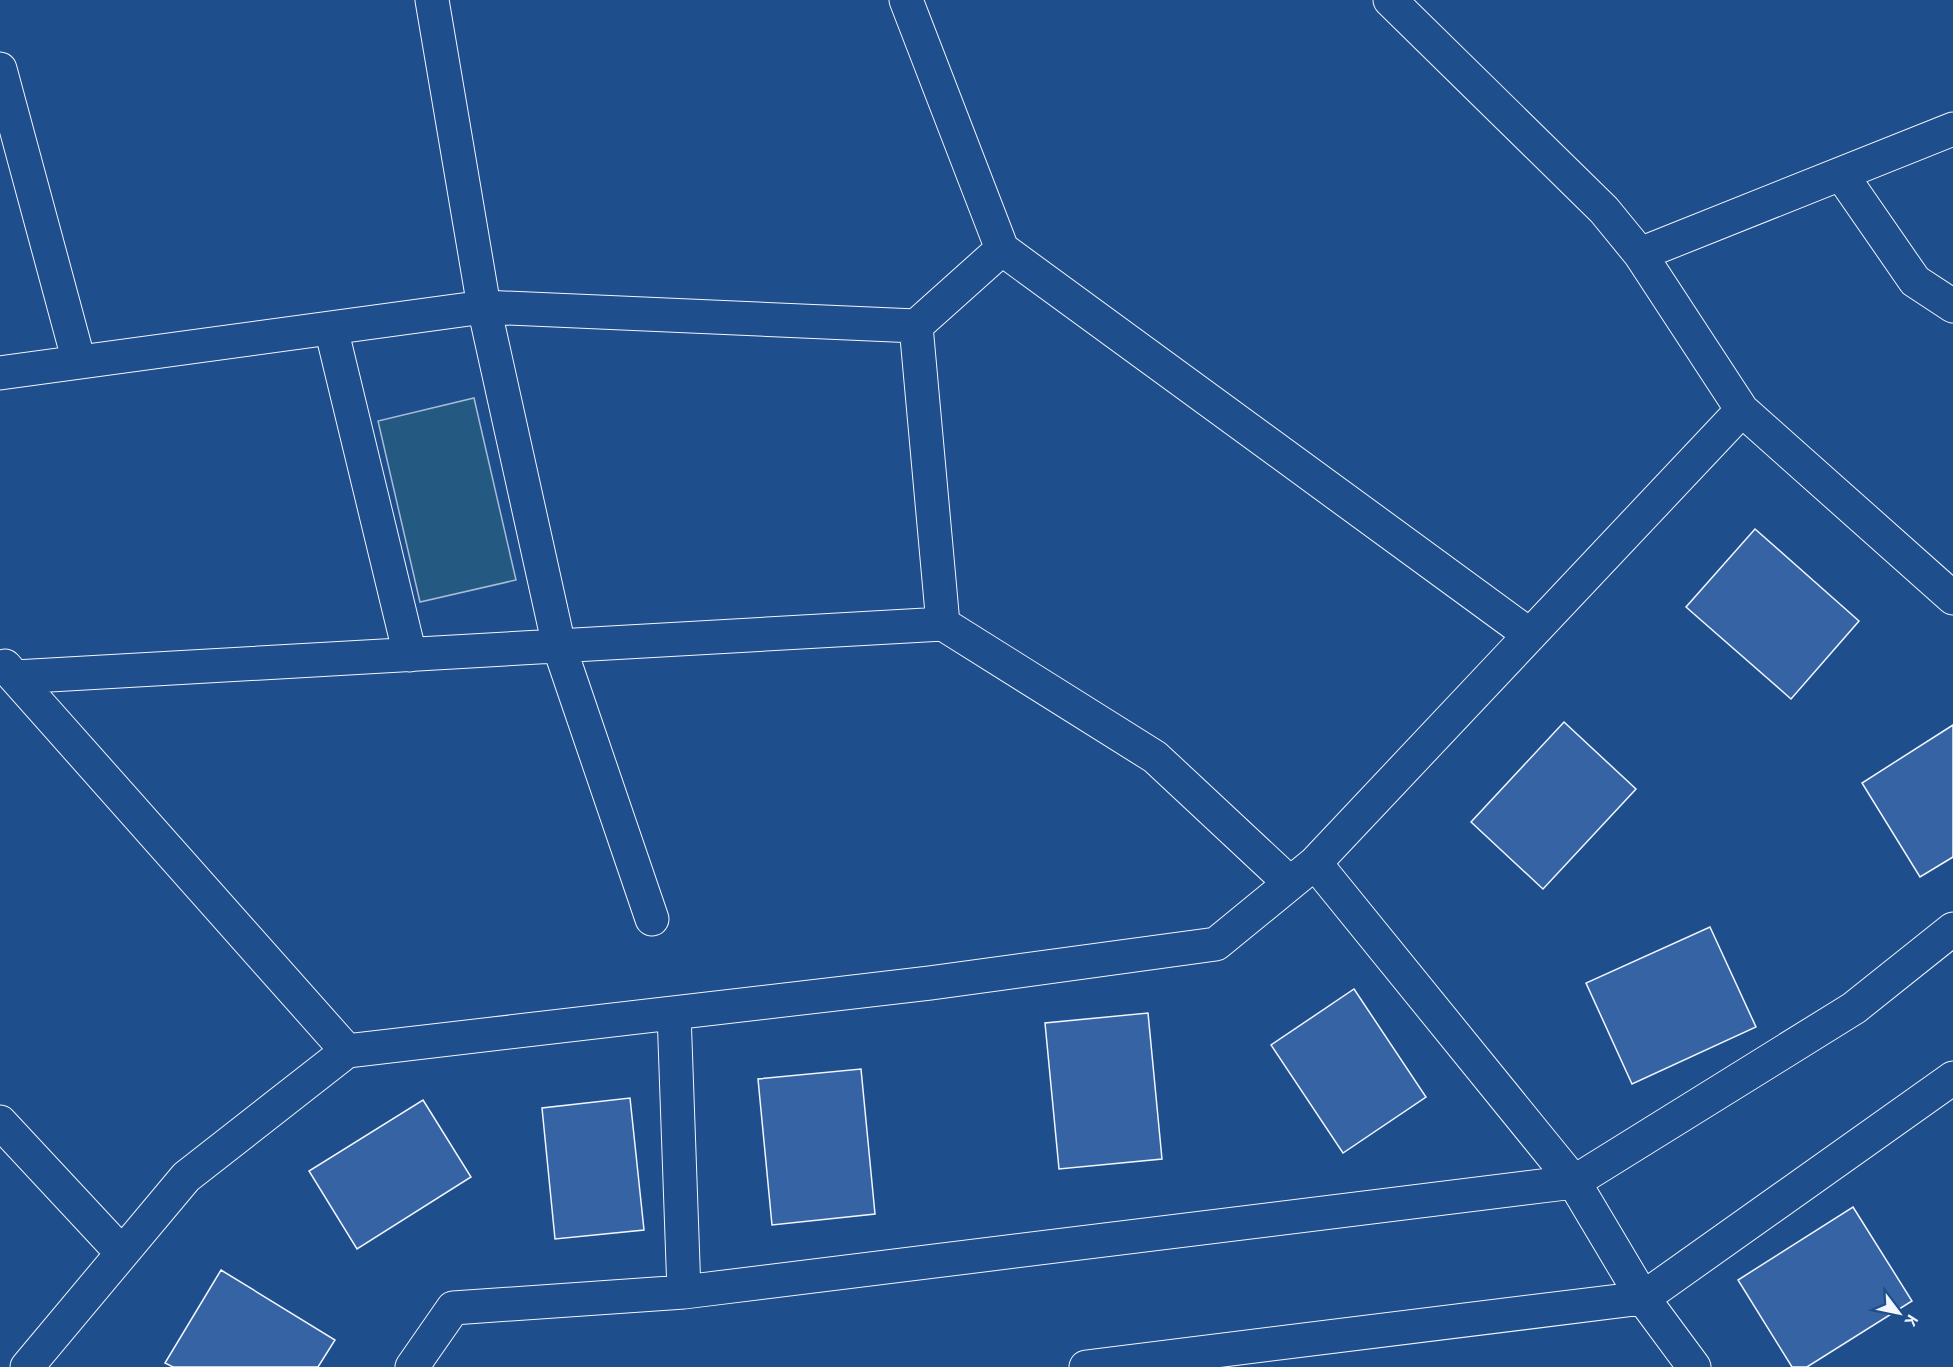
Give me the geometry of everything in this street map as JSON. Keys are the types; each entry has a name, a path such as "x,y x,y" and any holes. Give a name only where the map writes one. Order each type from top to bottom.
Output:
{"street":[{"path":"432,0 484,307 559,646 652,919"},
{"path":"906,0 1002,249 1530,635"},
{"path":"1390,0 1604,210 1640,255 1742,410 1953,598"},
{"path":"0,69 79,363"},
{"path":"1640,255 1953,129"},
{"path":"1841,174 1915,281 1953,306"},
{"path":"0,373 484,307 916,326 1002,249"},
{"path":"916,326 943,624"},
{"path":"331,328 410,655"},
{"path":"27,1367 186,1177 347,1051 930,983 1216,944 1315,863 1742,410"},
{"path":"7,669 410,655 943,624 1155,757 1290,883"},
{"path":"7,669 347,1051"},
{"path":"1315,863 1574,1182 1642,1298 1694,1367"},
{"path":"412,1367 453,1308 684,1292 1574,1182 1854,1008 1953,929"},
{"path":"674,1013 684,1292"},
{"path":"1086,1367 1642,1298 1953,1078"},
{"path":"0,1122 122,1253"}],"shaded area":[{"path":"474,398 516,580 420,602 378,421"}],"building":[{"path":"1755,529 1859,621 1791,699 1686,607"},
{"path":"1564,722 1636,789 1543,889 1471,822"},
{"path":"1953,725 1953,857 1920,877 1862,783"},
{"path":"1710,927 1756,1027 1632,1084 1586,983"},
{"path":"1354,989 1426,1097 1343,1153 1271,1045"},
{"path":"1148,1013 1162,1159 1059,1169 1045,1023"},
{"path":"861,1069 875,1214 772,1225 758,1079"},
{"path":"630,1098 644,1230 555,1239 542,1108"},
{"path":"423,1100 471,1177 357,1249 309,1171"},
{"path":"1853,1207 1912,1301 1807,1367 1792,1367 1738,1280"},
{"path":"221,1270 335,1340 318,1367 173,1367 165,1363"}]}
